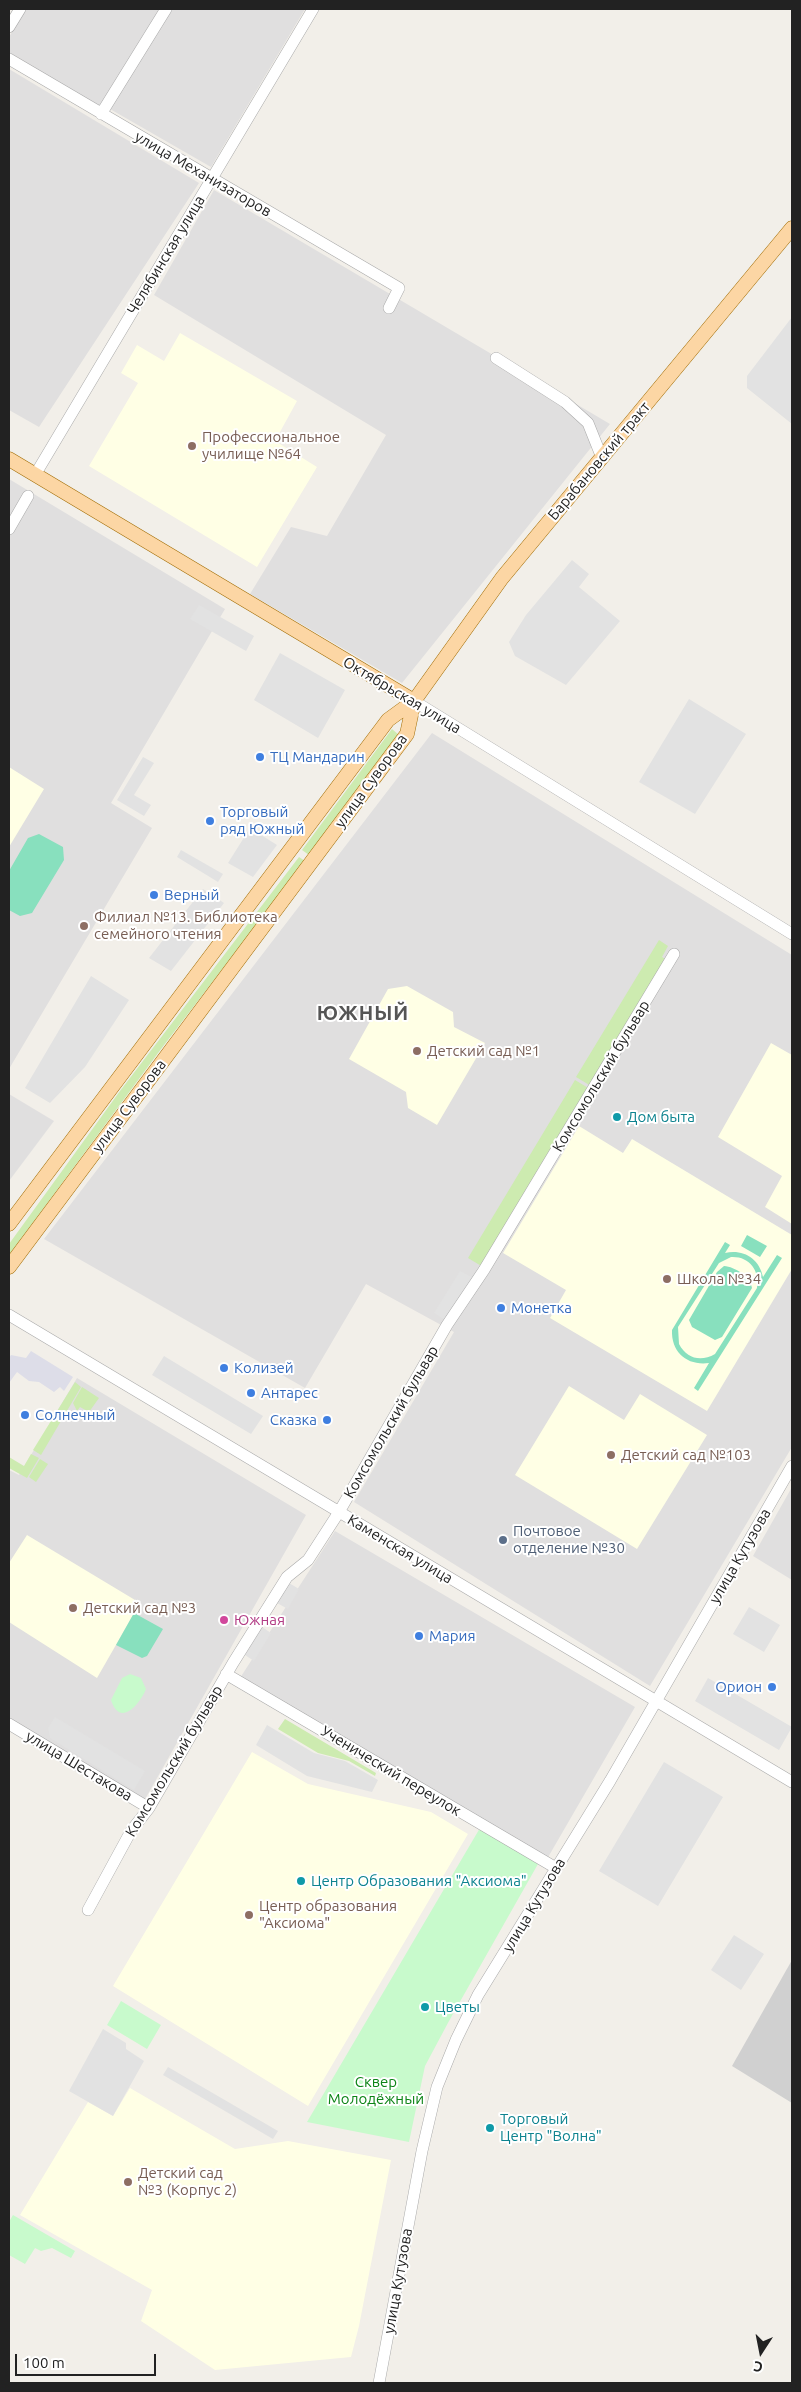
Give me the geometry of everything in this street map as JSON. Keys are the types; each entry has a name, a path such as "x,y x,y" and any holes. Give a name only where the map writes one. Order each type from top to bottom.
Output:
{"main road":[{"name":"Барабановский тракт","path":"414,701 502,578 792,228"},
{"name":"Октябрьская улица","path":"9,459 414,701"},
{"name":"улица Суворова","path":"9,1224 388,720 414,701"},
{"name":"улица Суворова","path":"9,1267 407,734 414,701"}],"street":[{"path":"9,27 20,9"},
{"path":"101,114 166,9"},
{"name":"Челябинская улица","path":"34,475 314,9"},
{"name":"улица Механизаторов","path":"9,59 211,180 399,288 389,308"},
{"path":"496,358 565,402 588,424 602,458"},
{"path":"9,529 28,496"},
{"name":"Октябрьская улица","path":"414,701 792,934"},
{"name":"Комсомольский бульвар","path":"88,1910 131,1831 148,1808 226,1674 286,1577 308,1560 339,1512 447,1325 484,1270 674,954"},
{"name":"Каменская улица","path":"9,1315 792,1782"},
{"name":"улица Кутузова","path":"379,2383 415,2185 437,2088 478,1995 610,1780 792,1466"},
{"name":"Ученический переулок","path":"226,1674 556,1868"},
{"name":"улица Шестакова","path":"9,1724 148,1808"}],"shaded area":[{"path":"26,9 160,9 100,106 9,53 9,37"},
{"path":"172,9 305,9 211,167 110,109"},
{"path":"9,69 199,183 39,427 9,410"},
{"path":"214,190 610,424 402,683 250,594 291,527 327,536 386,435 154,295"},
{"path":"792,317 792,424 747,388 747,376"},
{"name":"Профессиональное училище №64","path":"180,333 297,401 275,441 317,467 257,567 89,466 138,383 121,373 137,345 164,361"},
{"path":"9,479 225,609 111,803 152,828 9,1069"},
{"path":"572,560 589,574 579,587 620,621 566,685 515,656 509,642 526,615"},
{"path":"199,605 254,636 246,651 190,619"},
{"path":"280,653 345,690 318,738 254,700"},
{"path":"689,699 746,734 695,814 639,782"},
{"path":"432,733 792,955 792,1447 650,1686 354,1502 454,1332 366,1284 305,1388 44,1239"},
{"path":"143,757 154,763 134,795 151,805 144,816 117,800"},
{"path":"9,767 44,789 9,847"},
{"path":"250,828 277,845 253,877 228,863"},
{"path":"181,850 223,874 218,882 177,857"},
{"path":"203,889 224,903 171,971 149,958"},
{"path":"91,976 129,1000 85,1067 50,1103 25,1088"},
{"name":"Детский сад №1","path":"407,986 453,1012 454,1027 485,1043 437,1125 408,1108 406,1092 349,1059 388,989"},
{"path":"771,1043 792,1055 792,1224 765,1207 782,1176 718,1137"},
{"path":"9,1094 54,1121 9,1181"},
{"name":"Школа №34","path":"579,1126 623,1153 632,1139 792,1235 792,1269 707,1411 550,1318 566,1290 503,1253"},
{"path":"460,1271 473,1278 447,1321 434,1313"},
{"path":"31,1351 73,1377 64,1391 60,1387 54,1392 39,1382 29,1381 17,1372 9,1383 9,1358 11,1355 26,1358"},
{"path":"164,1356 263,1416 251,1434 152,1375"},
{"path":"77,1378 306,1515 144,1801 9,1720 9,1470 19,1475"},
{"name":"Детский сад №103","path":"569,1386 624,1420 640,1394 707,1435 637,1549 515,1475"},
{"path":"792,1487 792,1580 753,1556"},
{"path":"335,1531 635,1707 547,1859 240,1678"},
{"name":"Детский сад №3","path":"27,1535 140,1603 97,1678 9,1622 9,1563"},
{"path":"289,1583 299,1589 288,1609 277,1603"},
{"path":"749,1607 780,1625 764,1652 733,1634"},
{"path":"262,1627 271,1633 254,1661 245,1655"},
{"path":"708,1678 792,1727 779,1750 695,1701"},
{"path":"55,1717 145,1771 134,1790 50,1738 48,1728"},
{"path":"267,1725 314,1753 345,1761 378,1780 372,1792 307,1776 256,1745"},
{"path":"252,1752 308,1784 431,1812 468,1834 308,2106 113,1986"},
{"path":"664,1762 723,1797 658,1906 599,1871"},
{"path":"734,1935 764,1954 741,1990 711,1970"},
{"path":"792,1960 792,2103 732,2066"},
{"path":"103,2029 126,2043 126,2049 144,2061 113,2116 69,2091"},
{"path":"168,2067 278,2131 273,2139 163,2075"},
{"path":"130,2088 235,2149 288,2141 391,2160 359,2326 351,2357 215,2370 141,2321 152,2290 20,2215 88,2102 113,2116"}],"green space":[{"path":"392,729 399,735 309,855 302,850"},
{"path":"39,834 63,847 64,860 32,913 20,916 9,910 9,871 28,838"},
{"path":"299,857 305,861 161,1049 9,1255 9,1244 120,1091"},
{"path":"659,940 668,946 662,957 667,960 591,1086 576,1077"},
{"path":"575,1080 590,1089 483,1267 468,1258"},
{"path":"747,1235 767,1246 760,1257 741,1246"},
{"path":"725,1242 730,1245 725,1253 738,1252 749,1256 758,1265 763,1277 777,1255 782,1258 698,1391 694,1388 709,1363 694,1362 682,1356 674,1345 672,1330","holes":["731,1257 737,1257 752,1265 757,1275 757,1288 715,1354 705,1358 690,1356 679,1344 678,1327 719,1263"]},
{"path":"724,1266 733,1268 745,1276 752,1288 722,1337 715,1340 692,1327 689,1320 717,1272"},
{"path":"75,1382 81,1387 41,1455 33,1450"},
{"path":"82,1387 99,1398 89,1412 80,1407 77,1411 73,1403"},
{"path":"31,1454 39,1458 27,1478 9,1468 9,1457 24,1466"},
{"path":"40,1459 48,1464 36,1482 29,1477"},
{"path":"134,1613 163,1629 147,1656 142,1658 116,1645"},
{"path":"130,1674 141,1678 146,1689 130,1711 119,1712 111,1700 122,1678"},
{"path":"285,1719 376,1773 375,1776 349,1761 318,1753 278,1729"},
{"name":"Сквер Молодёжный","path":"480,1828 538,1864 425,2066 409,2142 307,2122"},
{"path":"121,2001 161,2025 147,2049 107,2025"},
{"path":"13,2215 75,2251 71,2258 52,2248 41,2251 35,2248 25,2264 9,2255 9,2222"}],"place":[{"name":"Профессиональное училище №64","path":"192,446"},
{"name":"ТЦ Мандарин","path":"260,757"},
{"name":"Торговый ряд Южный","path":"210,821"},
{"name":"Верный","path":"154,895"},
{"name":"Филиал №13. Библиотека семейного чтения","path":"84,926"},
{"name":"Детский сад №1","path":"417,1051"},
{"name":"Дом быта","path":"617,1117"},
{"name":"Школа №34","path":"667,1279"},
{"name":"Монетка","path":"501,1308"},
{"name":"Колизей","path":"224,1368"},
{"name":"Антарес","path":"251,1393"},
{"name":"Солнечный","path":"25,1415"},
{"name":"Сказка","path":"327,1420"},
{"name":"Детский сад №103","path":"611,1455"},
{"name":"Почтовое отделение №30","path":"503,1540"},
{"name":"Детский сад №3","path":"73,1608"},
{"name":"Южная","path":"224,1620"},
{"name":"Мария","path":"419,1636"},
{"name":"Орион","path":"772,1687"},
{"name":"Центр Образования \"Аксиома\"","path":"301,1881"},
{"name":"Центр образования \"Аксиома\"","path":"249,1915"},
{"name":"Цветы","path":"425,2007"},
{"name":"Торговый Центр \"Волна\"","path":"490,2128"},
{"name":"Детский сад №3 (Корпус 2)","path":"128,2182"}],"district":[{"name":"ЮЖНЫЙ","path":"363,1013"}]}
